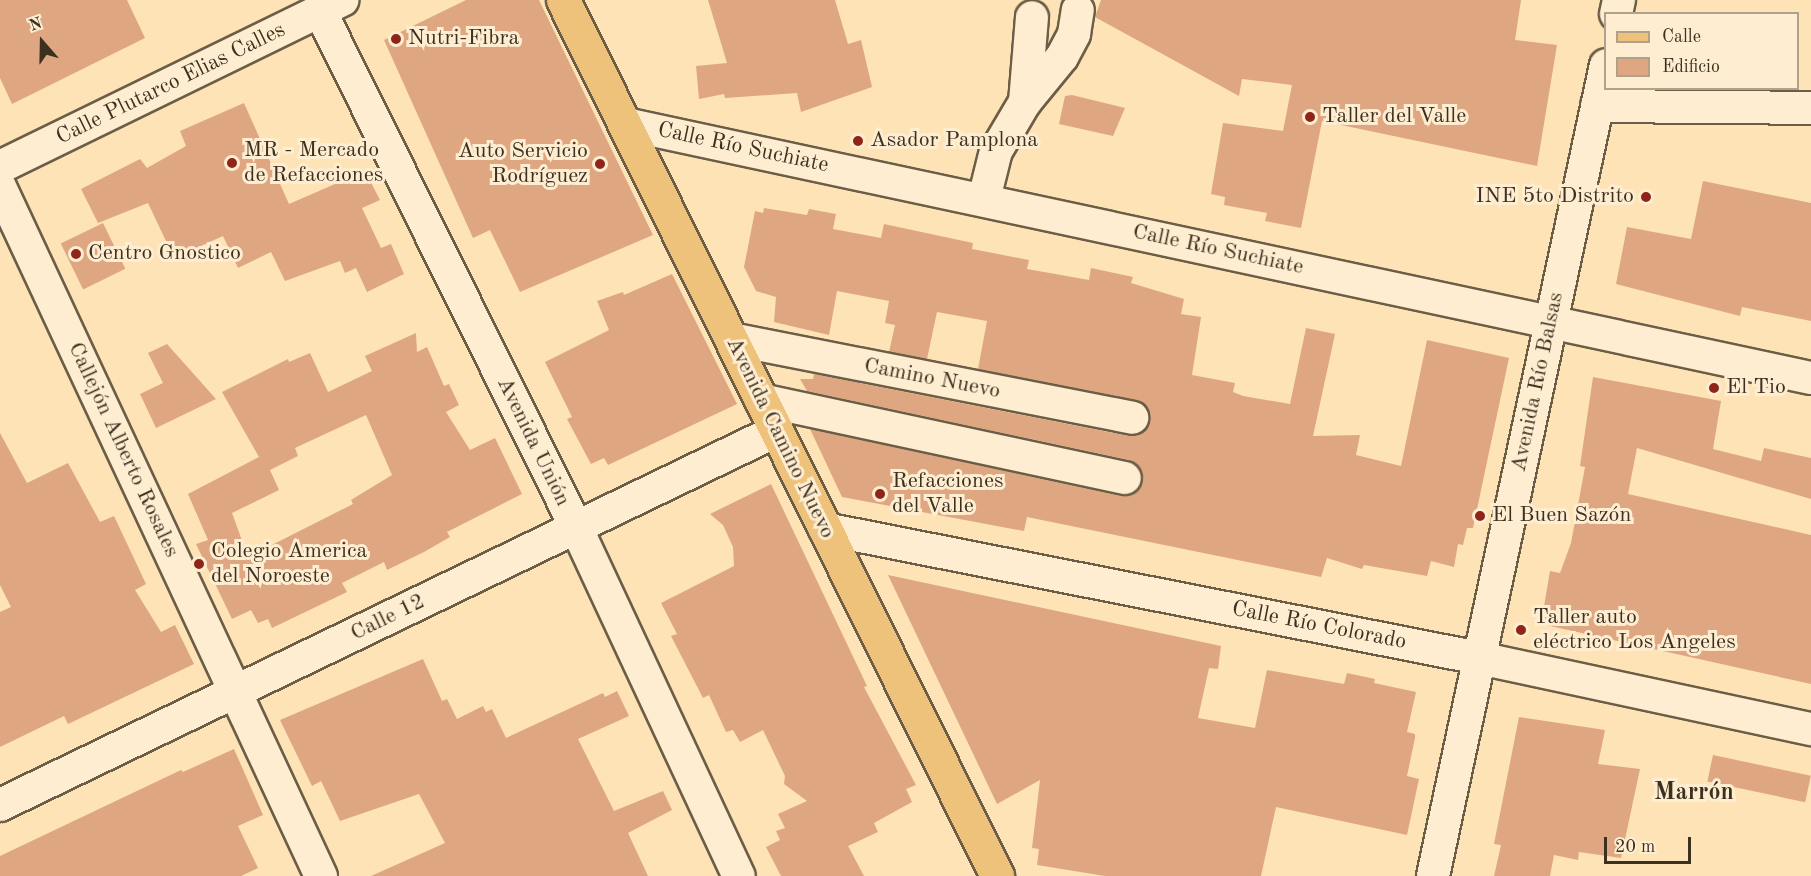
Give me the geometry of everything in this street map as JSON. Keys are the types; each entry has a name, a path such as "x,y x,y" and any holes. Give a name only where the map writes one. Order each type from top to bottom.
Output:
{"main road":[{"name":"Avenida Camino Nuevo","path":"563,0 997,876"}],"street":[{"name":"Calle Plutarco Elias Calles","path":"0,167 331,6"},
{"name":"Avenida Unión","path":"331,6 740,876"},
{"path":"984,199 996,151 1025,102 1062,57 1074,34 1078,10"},
{"path":"1025,102 1032,17"},
{"name":"Avenida Río Balsas","path":"1433,876 1604,70"},
{"path":"1597,106 1811,108"},
{"name":"Calle Río Suchiate","path":"625,124 984,199 1551,324 1811,378"},
{"name":"Callejón Alberto Rosales","path":"0,187 237,691 321,876"},
{"name":"Camino Nuevo","path":"731,339 1132,418"},
{"path":"761,400 1125,478"},
{"name":"Calle 12","path":"0,805 776,431"},
{"name":"Calle Río Colorado","path":"825,529 1479,658 1811,729"}],"building":[{"path":"0,0 127,0 145,38 12,104 0,78"},
{"path":"466,0 539,0 653,235 520,292 490,230 473,238 384,40"},
{"path":"708,0 835,0 848,44 861,40 872,87 801,112 797,93 725,98 724,94 699,99 696,66 727,63"},
{"path":"1101,0 1521,0 1515,40 1557,45 1537,166 1322,121 1301,228 1265,221 1267,213 1224,205 1225,197 1211,194 1223,123 1283,131 1292,85 1242,79 1239,96 1095,17"},
{"path":"1072,95 1125,108 1113,136 1059,124 1065,96"},
{"path":"244,103 289,204 365,171 380,200 362,208 381,248 391,244 404,274 367,292 356,268 345,273 340,261 285,281 271,252 238,268 223,236 174,258 148,203 98,223 81,189 140,159 147,168 186,146 180,131"},
{"path":"1703,181 1811,203 1811,321 1742,307 1740,316 1616,284 1627,227 1691,239"},
{"path":"764,208 807,215 809,209 836,214 833,229 881,238 884,224 973,243 972,249 1029,260 1027,269 1089,280 1091,268 1133,277 1131,283 1184,299 1181,314 1201,317 1192,375 1235,383 1233,392 1243,396 1290,404 1306,328 1335,334 1313,436 1360,435 1356,455 1401,466 1427,340 1509,358 1473,528 1467,528 1463,545 1458,544 1454,567 1431,561 1427,576 1364,565 1362,569 1327,558 1321,577 1027,517 1024,531 842,497 810,429 1121,496 1138,490 1142,473 1129,460 807,391 800,379 813,379 814,374 1129,436 1145,430 1149,413 1135,400 978,369 987,321 937,312 927,359 889,352 895,325 885,323 889,301 837,291 829,335 774,322 776,297 756,291 744,267 755,211 763,213"},
{"path":"103,223 125,269 83,289 61,244"},
{"path":"672,274 737,404 608,465 604,458 591,464 567,419 572,417 545,362 609,330 597,301 623,292 624,295"},
{"path":"416,333 417,352 427,347 444,386 449,384 459,405 446,412 470,450 495,438 522,494 447,532 450,537 424,552 387,570 384,562 342,583 347,592 272,628 268,619 258,623 251,610 232,619 196,544 208,540 188,494 259,457 222,392 288,359 289,362 310,353 328,392 372,371 365,356","holes":["366,415 392,475 351,500 353,504 248,557 232,513 279,490 270,470 298,456 295,448"]},
{"path":"167,344 216,399 156,428 140,394 163,383 148,353"},
{"path":"1593,377 1721,401 1713,449 1761,461 1764,448 1811,458 1811,499 1637,448 1628,494 1811,535 1811,684 1541,624 1550,571 1560,573 1571,543 1585,467 1580,466"},
{"path":"0,433 27,483 68,463 100,522 114,516 146,584 135,590 161,632 175,625 194,664 68,724 64,716 0,747 0,612 11,607 0,585"},
{"path":"771,484 867,686 864,687 916,785 906,789 912,802 874,823 878,832 848,846 864,876 781,876 766,847 780,840 776,831 785,828 778,814 807,801 784,784 785,776 763,730 740,742 733,730 726,732 709,695 703,698 671,636 677,634 661,603 734,566 733,547 723,525 710,514"},
{"path":"888,575 1221,646 1218,669 1209,668 1198,718 1255,728 1267,670 1344,684 1347,673 1375,679 1374,683 1416,692 1407,732 1415,734 1415,738 1407,776 1419,779 1407,835 1276,807 1261,876 1105,876 1037,865 1039,849 1032,848 1040,780 997,804"},
{"path":"423,659 442,701 447,699 457,719 483,706 486,712 492,709 506,738 603,693 605,697 617,691 629,716 578,739 614,811 663,791 672,810 628,833 648,876 371,876 445,843 419,794 340,821 321,781 312,786 280,720"},
{"path":"1519,717 1605,730 1598,764 1640,769 1621,858 1579,852 1578,860 1554,855 1550,876 1494,876 1501,845 1494,844"},
{"path":"234,749 263,815 238,826 258,868 241,876 0,876 0,856 181,770 183,772"},
{"path":"1713,755 1811,776 1805,802 1707,781"}],"place":[{"name":"Nutri-Fibra","path":"396,39"},
{"name":"Taller del Valle","path":"1310,117"},
{"name":"Asador Pamplona","path":"858,141"},
{"name":"MR - Mercado de Refacciones","path":"232,163"},
{"name":"Auto Servicio Rodríguez","path":"600,164"},
{"name":"INE 5to Distrito","path":"1646,197"},
{"name":"Centro Gnostico","path":"76,254"},
{"name":"El Tio","path":"1714,388"},
{"name":"Refacciones del Valle","path":"880,494"},
{"name":"El Buen Sazón","path":"1480,516"},
{"name":"Colegio America del Noroeste","path":"199,564"},
{"name":"Taller auto eléctrico Los Angeles","path":"1521,630"}],"district":[{"name":"Marrón","path":"1694,794"}]}
